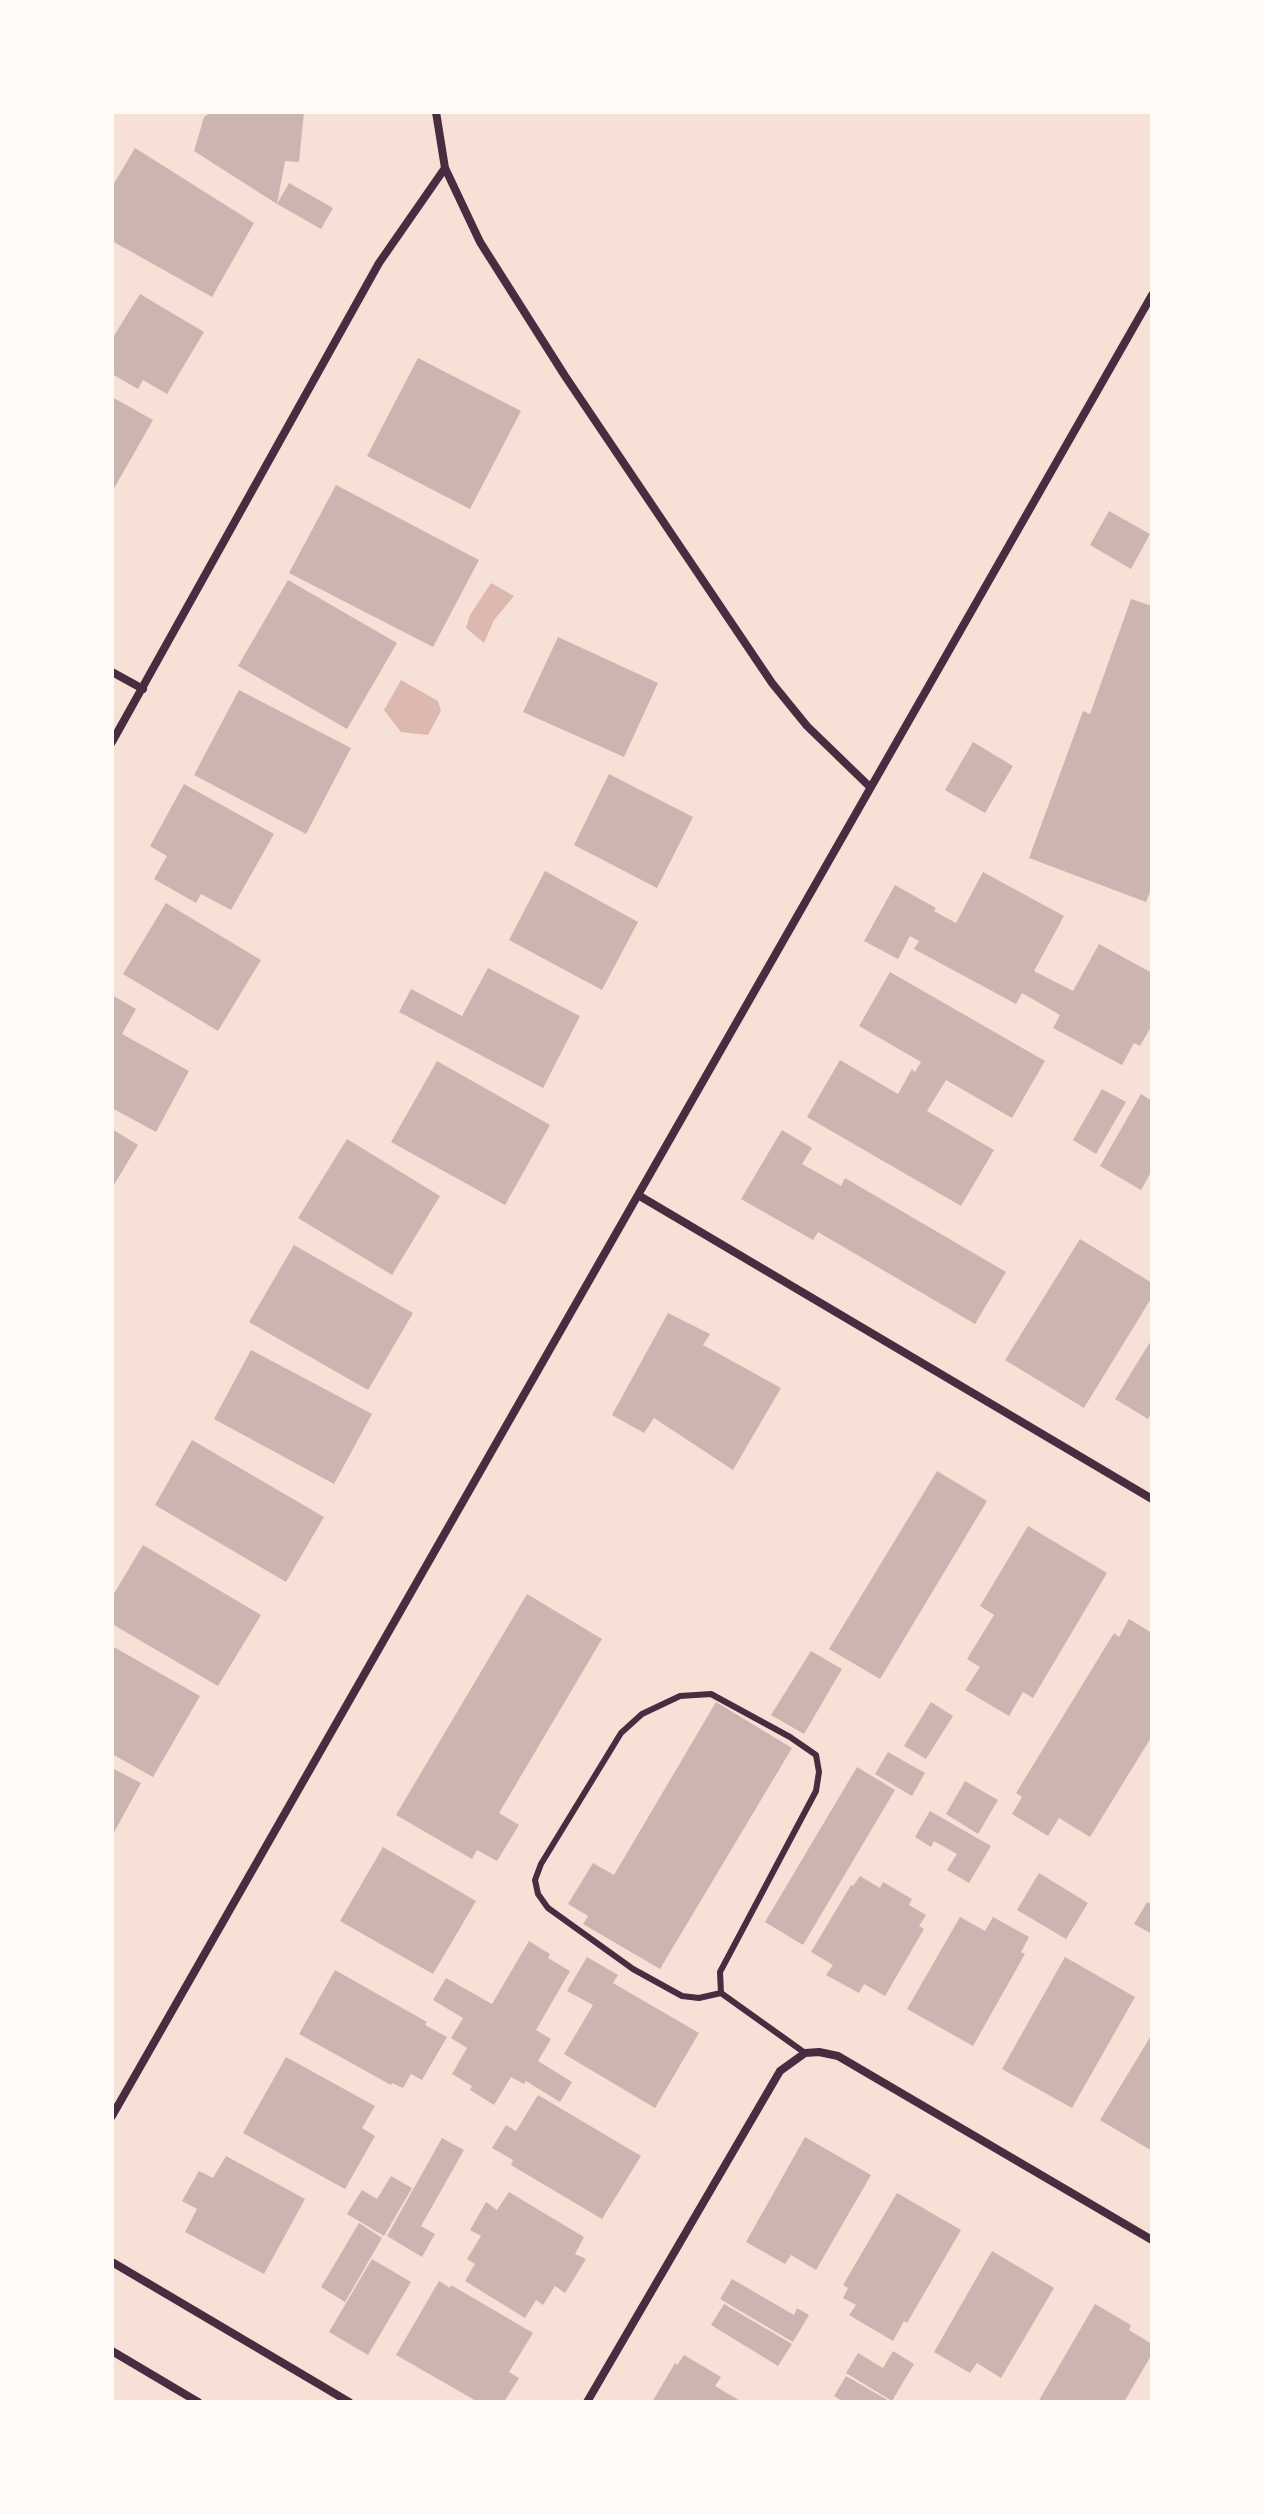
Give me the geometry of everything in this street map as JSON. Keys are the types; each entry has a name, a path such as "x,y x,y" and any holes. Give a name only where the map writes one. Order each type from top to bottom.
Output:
{"street":[{"path":"436,112 445,168 488,255 772,683 807,726 870,787"},
{"path":"112,742 379,263 445,168"},
{"path":"112,2116 1152,295"},
{"path":"112,672 143,689"},
{"path":"638,1195 1152,1499"},
{"path":"587,2402 780,2071 805,2053 838,2056 1152,2240"},
{"path":"112,2262 349,2402"},
{"path":"112,2351 198,2402"}],"lane":[{"path":"721,1993 720,1972 816,1791 819,1772 816,1755 790,1737 711,1694 680,1696 642,1714 621,1733 541,1864 535,1880 538,1894 548,1908 633,1969 682,1996 699,1998 721,1993 805,2053"}],"shaded area":[{"path":"491,583 514,596 494,620 484,643 466,628 470,615"},
{"path":"401,680 438,701 441,711 428,735 401,732 384,710"}],"building":[{"path":"211,112 304,112 299,162 285,161 277,204 194,151 204,117"},
{"path":"135,148 254,223 212,297 112,241 112,187"},
{"path":"289,183 333,208 321,229 277,204"},
{"path":"140,294 204,332 167,394 143,380 138,389 112,374 112,339"},
{"path":"418,358 521,411 470,509 367,456"},
{"path":"112,397 153,420 112,492"},
{"path":"336,485 479,560 433,647 289,573"},
{"path":"1109,511 1150,534 1131,569 1090,545"},
{"path":"288,580 397,643 347,729 238,666"},
{"path":"1131,599 1152,606 1152,887 1146,902 1029,858 1083,711 1090,714"},
{"path":"558,637 658,683 624,757 523,712"},
{"path":"239,690 351,748 306,834 194,775"},
{"path":"973,742 1013,766 985,813 945,790"},
{"path":"609,774 693,817 657,888 574,845"},
{"path":"184,784 274,834 231,910 201,894 196,903 154,879 167,856 150,846"},
{"path":"545,871 638,922 602,990 509,940"},
{"path":"983,872 1064,916 1034,971 1073,991 1099,944 1152,973 1152,1025 1140,1046 1134,1043 1122,1065 1053,1028 1060,1015 1022,993 1016,1004 914,949 919,941 910,936 898,959 864,941 895,885 956,923"},
{"path":"166,903 261,960 218,1031 123,974"},
{"path":"488,968 580,1016 543,1088 399,1012 411,989 462,1016"},
{"path":"890,972 1045,1061 1012,1118 946,1080 927,1111 994,1150 961,1206 807,1117 840,1060 898,1094 912,1069 915,1072 921,1062 859,1026"},
{"path":"112,995 136,1009 122,1034 189,1071 156,1132 112,1108"},
{"path":"437,1061 550,1125 505,1205 391,1142"},
{"path":"1102,1089 1126,1102 1096,1154 1073,1140"},
{"path":"1141,1094 1152,1101 1152,1170 1141,1190 1100,1166"},
{"path":"112,1129 138,1145 112,1188"},
{"path":"782,1130 812,1148 802,1164 841,1186 845,1178 1006,1272 975,1324 818,1232 813,1240 741,1199"},
{"path":"347,1139 440,1196 392,1275 298,1218"},
{"path":"1080,1239 1152,1283 1152,1297 1084,1408 1005,1360"},
{"path":"294,1245 413,1313 368,1390 249,1322"},
{"path":"668,1313 710,1334 703,1345 781,1388 733,1470 654,1418 644,1433 612,1415"},
{"path":"1152,1339 1152,1412 1148,1419 1115,1399"},
{"path":"251,1350 372,1414 334,1484 214,1419"},
{"path":"192,1440 324,1517 286,1582 155,1505"},
{"path":"937,1471 987,1501 880,1679 829,1649"},
{"path":"1028,1526 1107,1573 1033,1698 1023,1692 1009,1716 965,1690 980,1667 967,1659 994,1615 980,1606"},
{"path":"143,1545 261,1615 218,1686 112,1624 112,1597"},
{"path":"527,1594 602,1639 499,1813 519,1825 497,1861 477,1850 472,1859 396,1815"},
{"path":"1129,1619 1152,1633 1152,1736 1090,1837 1059,1818 1048,1836 1012,1814 1022,1797 1016,1793 1114,1633 1119,1637"},
{"path":"112,1646 200,1696 153,1777 112,1754"},
{"path":"811,1651 842,1669 804,1734 771,1715"},
{"path":"716,1702 792,1748 660,1969 583,1924 588,1916 568,1904 593,1863 614,1875"},
{"path":"931,1702 953,1716 926,1759 904,1746"},
{"path":"888,1752 925,1773 912,1796 875,1774"},
{"path":"857,1767 895,1790 803,1945 765,1922"},
{"path":"112,1768 141,1783 112,1836"},
{"path":"965,1781 998,1800 978,1834 946,1814"},
{"path":"930,1811 991,1846 969,1883 947,1870 957,1854 934,1841 931,1847 915,1837"},
{"path":"383,1847 476,1901 433,1974 340,1921"},
{"path":"1039,1873 1088,1903 1066,1939 1017,1910"},
{"path":"860,1876 880,1888 883,1882 912,1899 909,1905 926,1915 919,1926 924,1929 885,1996 864,1984 859,1993 826,1975 833,1965 811,1952 851,1885"},
{"path":"1147,1902 1152,1905 1152,1934 1134,1924"},
{"path":"960,1917 985,1931 993,1917 1029,1937 1021,1952 1025,1954 973,2046 907,2009"},
{"path":"529,1941 550,1954 548,1958 570,1971 536,2030 551,2039 538,2061 572,2082 560,2102 526,2081 524,2084 511,2077 494,2105 452,2074 467,2048 451,2038 463,2018 433,2000 446,1978 492,2004"},
{"path":"587,1957 618,1975 613,1983 699,2033 655,2108 564,2054 593,2005 567,1991"},
{"path":"1065,1957 1135,1997 1072,2108 1002,2069"},
{"path":"335,1970 427,2022 425,2025 447,2037 422,2080 411,2074 403,2088 391,2085 299,2034"},
{"path":"1152,2034 1152,2151 1100,2120"},
{"path":"286,2057 375,2106 362,2128 375,2136 345,2189 243,2133"},
{"path":"538,2095 641,2156 602,2219 511,2165 513,2160 492,2148 506,2125 516,2131"},
{"path":"805,2137 871,2175 816,2270 791,2255 785,2264 746,2242"},
{"path":"442,2138 464,2150 421,2226 435,2234 422,2257 387,2236"},
{"path":"226,2156 305,2199 264,2274 185,2232 197,2209 182,2201 199,2171 213,2178"},
{"path":"391,2176 412,2188 384,2236 347,2214 362,2190 377,2199"},
{"path":"509,2192 584,2237 575,2254 586,2259 565,2293 555,2286 543,2305 536,2300 525,2318 465,2281 475,2264 467,2259 481,2236 470,2230 486,2202 497,2210"},
{"path":"897,2193 961,2230 907,2323 904,2321 893,2341 849,2315 856,2305 843,2298 848,2288 843,2285"},
{"path":"359,2223 382,2238 345,2302 321,2287"},
{"path":"992,2251 1054,2288 1001,2378 977,2363 970,2373 934,2352"},
{"path":"372,2259 411,2282 368,2355 329,2332"},
{"path":"732,2279 794,2315 797,2308 809,2315 793,2342 720,2299"},
{"path":"439,2281 533,2333 509,2372 519,2378 504,2402 478,2402 396,2355"},
{"path":"724,2304 792,2344 778,2366 711,2325"},
{"path":"1095,2304 1131,2325 1129,2330 1152,2344 1152,2354 1124,2402 1038,2402"},
{"path":"893,2351 914,2364 892,2401 846,2373 858,2353 883,2368"},
{"path":"684,2355 721,2377 715,2386 742,2402 652,2402 675,2363 677,2365"},
{"path":"846,2376 891,2402 844,2402 834,2396"}]}
